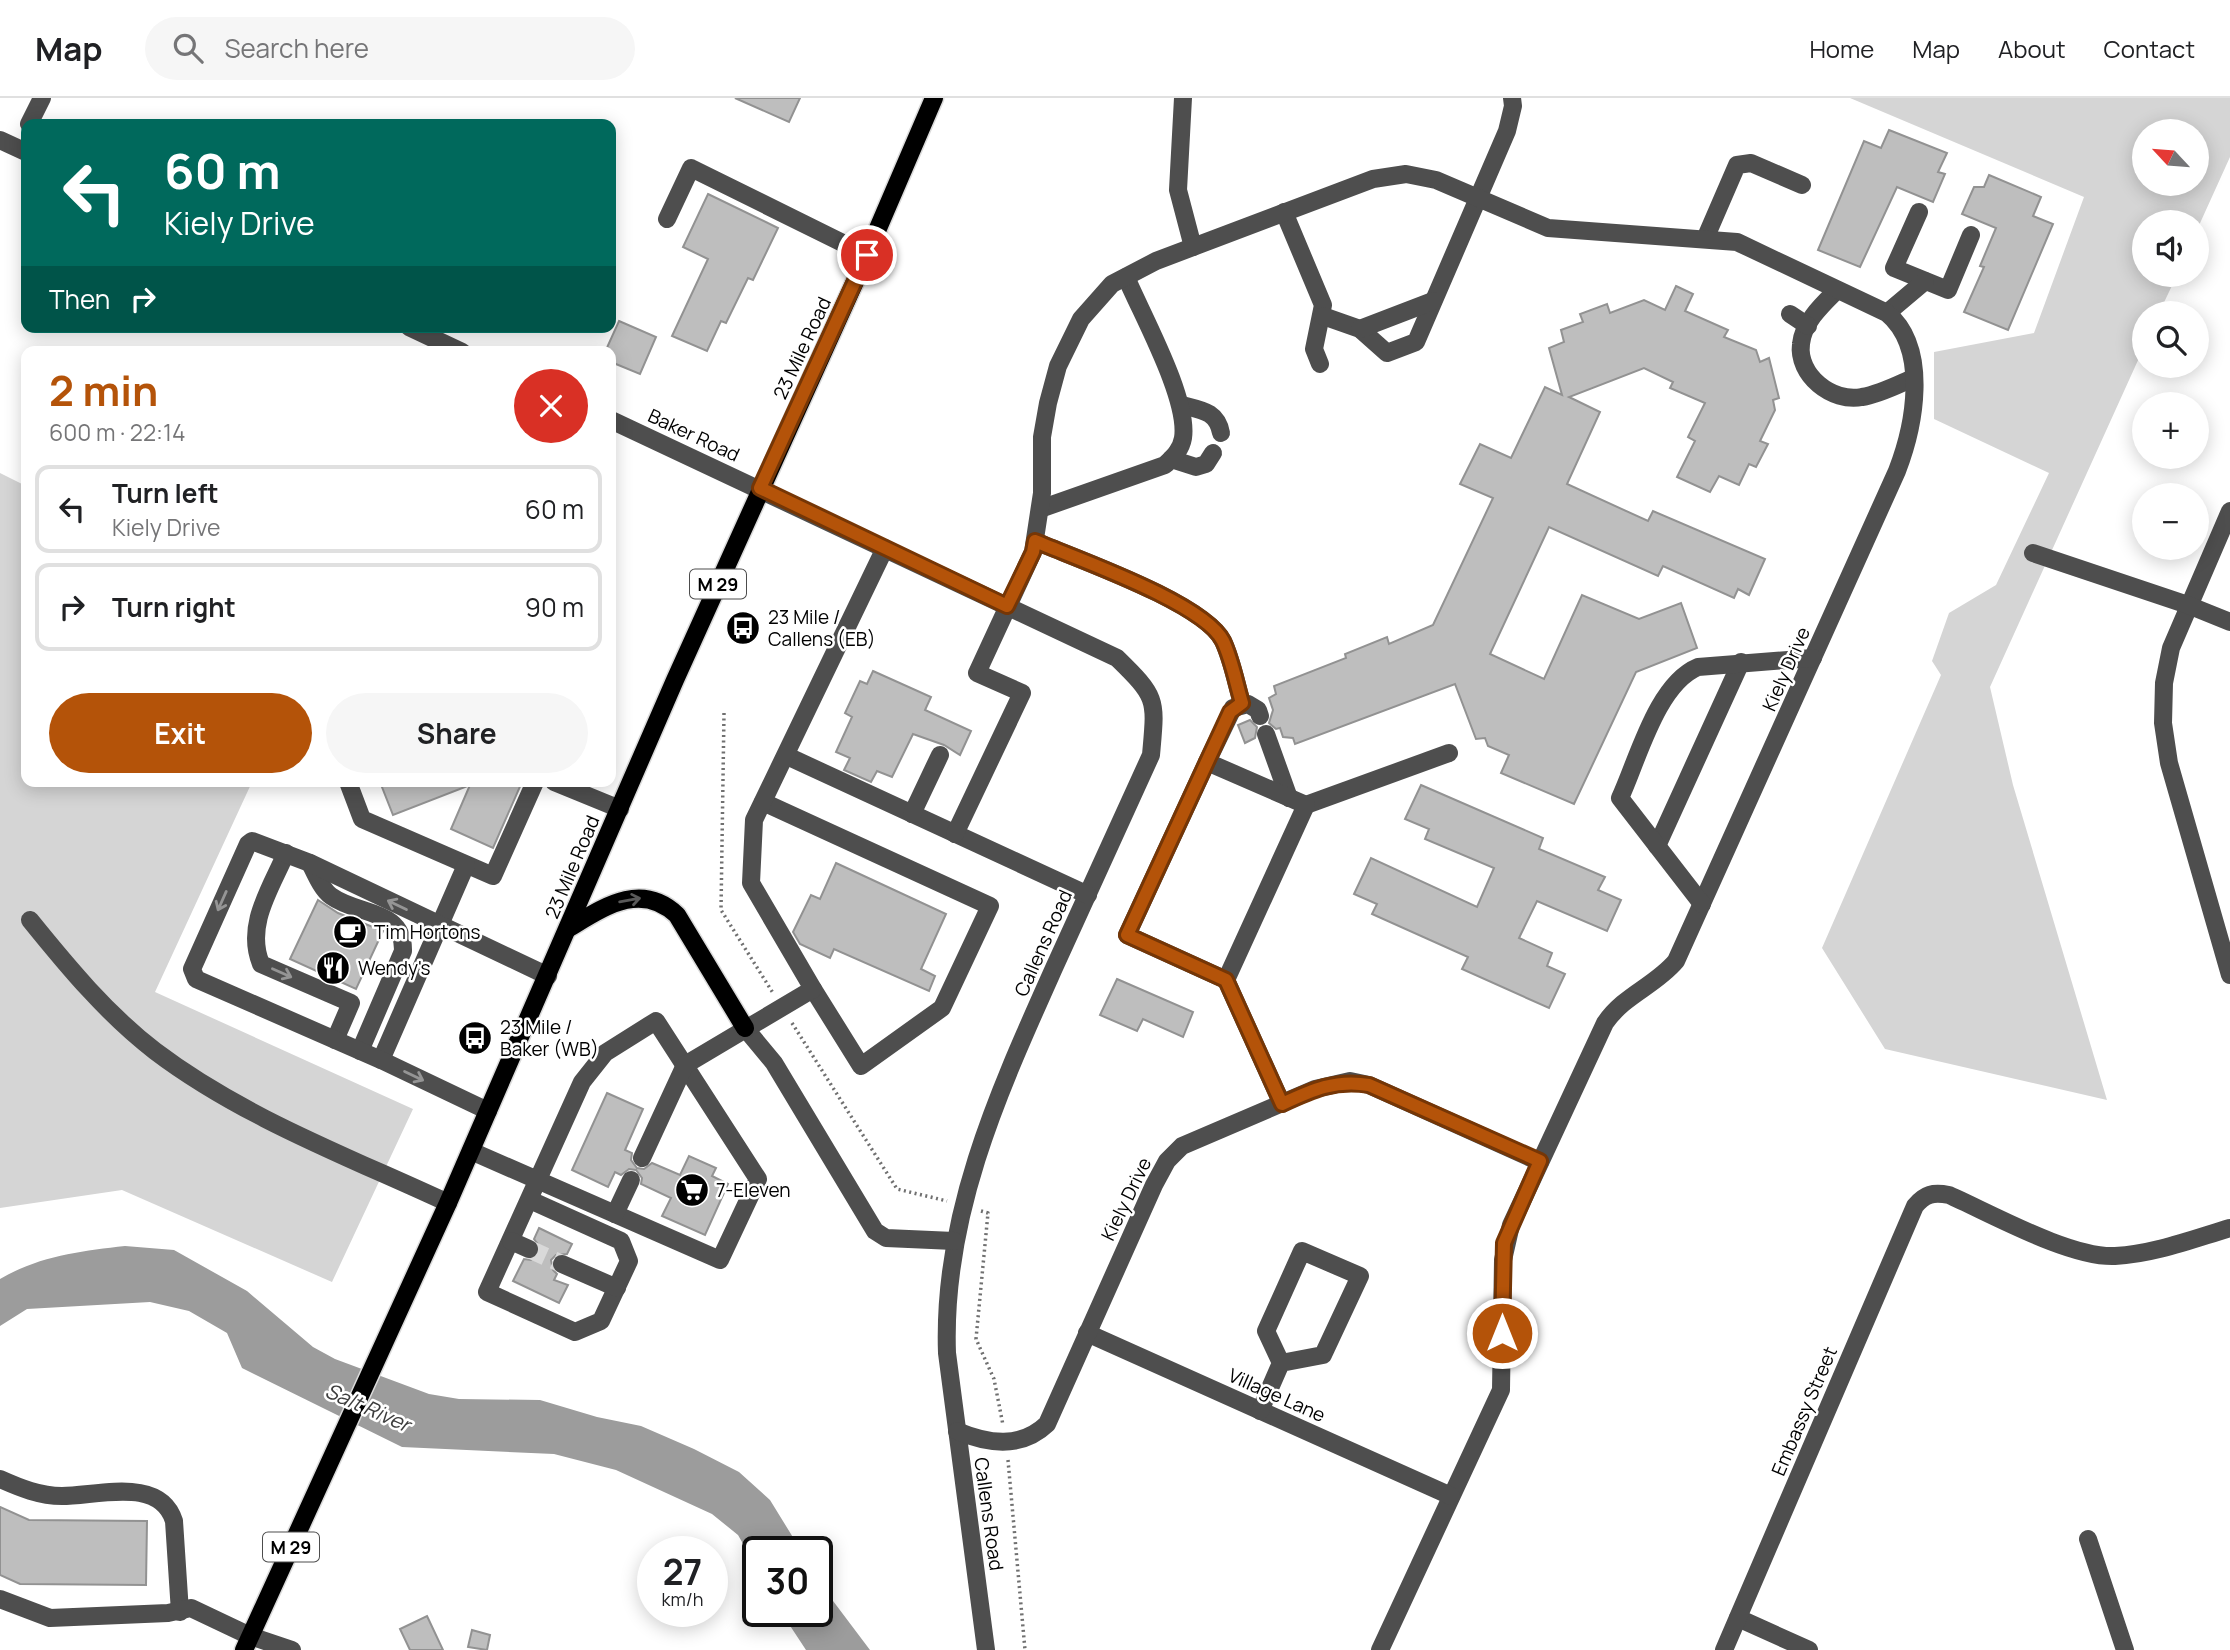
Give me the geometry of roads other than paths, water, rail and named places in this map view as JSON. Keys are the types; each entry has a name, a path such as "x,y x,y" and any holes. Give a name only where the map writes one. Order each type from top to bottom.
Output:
{"main road":[{"name":"23 Mile Road","path":"247,1643 448,1203 760,488 867,255 934,98"},
{"path":"569,928 625,899 651,899 670,909 677,915 745,1028"}],"street":[{"path":"32,119 42,98"},
{"path":"1182,98 1178,190 1193,247"},
{"path":"1323,316 1360,330 1387,353 1416,342 1475,197 1507,131 1513,106 1512,98"},
{"path":"0,140 21,150"},
{"path":"1705,239 1737,165 1751,163 1802,185"},
{"path":"667,219 691,168 867,255"},
{"path":"956,834 1021,693 978,673 1033,552 1040,509 1042,437 1058,366 1081,319 1112,284 1156,261 1284,212 1373,179 1406,174 1436,180 1548,228 1737,242 1887,313 1925,281"},
{"path":"1284,212 1323,305 1323,316 1314,349 1320,364"},
{"path":"1919,212 1894,268 1948,289 1970,235"},
{"path":"1040,509 1166,465 1177,453 1183,439 1182,405 1126,277"},
{"path":"1837,290 1808,326 1801,343 1801,354 1811,376 1826,390 1860,398 1913,378"},
{"path":"1360,330 1433,301"},
{"name":"Kiely Drive","path":"1380,1650 1500,1390 1504,1243 1605,1023 1629,997 1650,986 1671,968 1906,449 1915,410 1913,378 1901,330 1887,313"},
{"path":"1790,314 1808,326"},
{"path":"422,333 449,346"},
{"path":"1182,405 1209,412 1219,422 1222,433"},
{"name":"Baker Road","path":"616,422 760,488"},
{"path":"1171,459 1196,467 1206,464 1213,453"},
{"name":"Callens Road","path":"760,488 1117,658 1142,682 1155,707 1151,755 1000,1088 962,1205 954,1241 945,1317 957,1432 986,1650"},
{"path":"2230,511 2188,604 2166,666 2163,723 2165,746 2230,975"},
{"path":"1035,541 1170,600 1208,621 1223,641 1242,703"},
{"path":"763,802 990,906 942,1008 861,1066 751,883 754,820 763,802 787,757 886,548"},
{"path":"2034,553 2188,604 2230,622"},
{"path":"1702,904 1620,798 1667,692 1686,672 1698,667 1813,658"},
{"path":"1657,846 1741,662"},
{"path":"1260,716 1254,707 1242,703 1233,708 1127,935 1226,980 1282,1104"},
{"path":"1226,980 1297,802 1266,734"},
{"path":"1207,762 1297,802 1450,753"},
{"path":"912,814 940,755"},
{"path":"787,757 1088,895"},
{"path":"350,787 362,819 493,876 532,787"},
{"path":"566,787 620,809"},
{"path":"488,1111 381,1059 192,975 191,969 248,844 257,841 310,863 548,976"},
{"path":"286,853 256,922 254,948 261,964 351,1003 335,1040"},
{"path":"310,863 329,895 396,923 403,936 403,951 360,1051"},
{"path":"381,1059 466,865"},
{"path":"30,920 74,974 114,1016 183,1071 266,1118 448,1203"},
{"path":"642,1158 685,1065 813,989"},
{"path":"471,1151 539,1181 720,1260 758,1179 656,1021 605,1052 582,1083 539,1181 486,1292 575,1332 601,1321 629,1261 621,1241 530,1200"},
{"path":"745,1028 774,1063 875,1231 886,1238 954,1241"},
{"name":"Kiely Drive","path":"957,1432 978,1440 1006,1442 1037,1433 1047,1424 1154,1185 1174,1152 1182,1146 1334,1083 1350,1081 1369,1085 1540,1161"},
{"path":"615,1214 631,1180"},
{"name":"Embassy Street","path":"1724,1650 1915,1206 1929,1194 1949,1195 2079,1251 2112,1256 2160,1249 2230,1228"},
{"path":"511,1241 529,1249"},
{"path":"1260,1411 1281,1363 1266,1331 1303,1251 1360,1276 1323,1355 1281,1363"},
{"path":"562,1264 617,1288"},
{"name":"Village Lane","path":"1087,1333 1451,1496"},
{"path":"0,1479 27,1491 48,1495 131,1491 160,1502 171,1511 174,1521 180,1612"},
{"path":"2088,1539 2125,1650"},
{"path":"0,1599 50,1618 180,1612 191,1608 247,1643 292,1650"},
{"path":"1738,1618 1809,1650"}],"water":[{"name":"Salt River","path":"125,1246 174,1250 247,1291 313,1347 335,1359 429,1394 459,1399 540,1400 597,1417 641,1426 739,1472 770,1500 792,1536 742,1536 742,1542 738,1535 712,1514 616,1470 554,1454 402,1447 242,1368 227,1333 189,1311 150,1302 27,1309 0,1326 0,1279 30,1265 76,1253"},
{"path":"833,1600 870,1650 806,1650 791,1627 833,1627"}],"tunnel":[{"path":"529,1249 562,1264"}],"place":[{"name":"23 Mile / Callens (EB)","path":"743,628"},
{"name":"Tim Hortons","path":"350,932"},
{"name":"Wendy's","path":"333,968"},
{"name":"23 Mile / Baker (WB)","path":"475,1038"},
{"name":"7-Eleven","path":"692,1190"}]}
